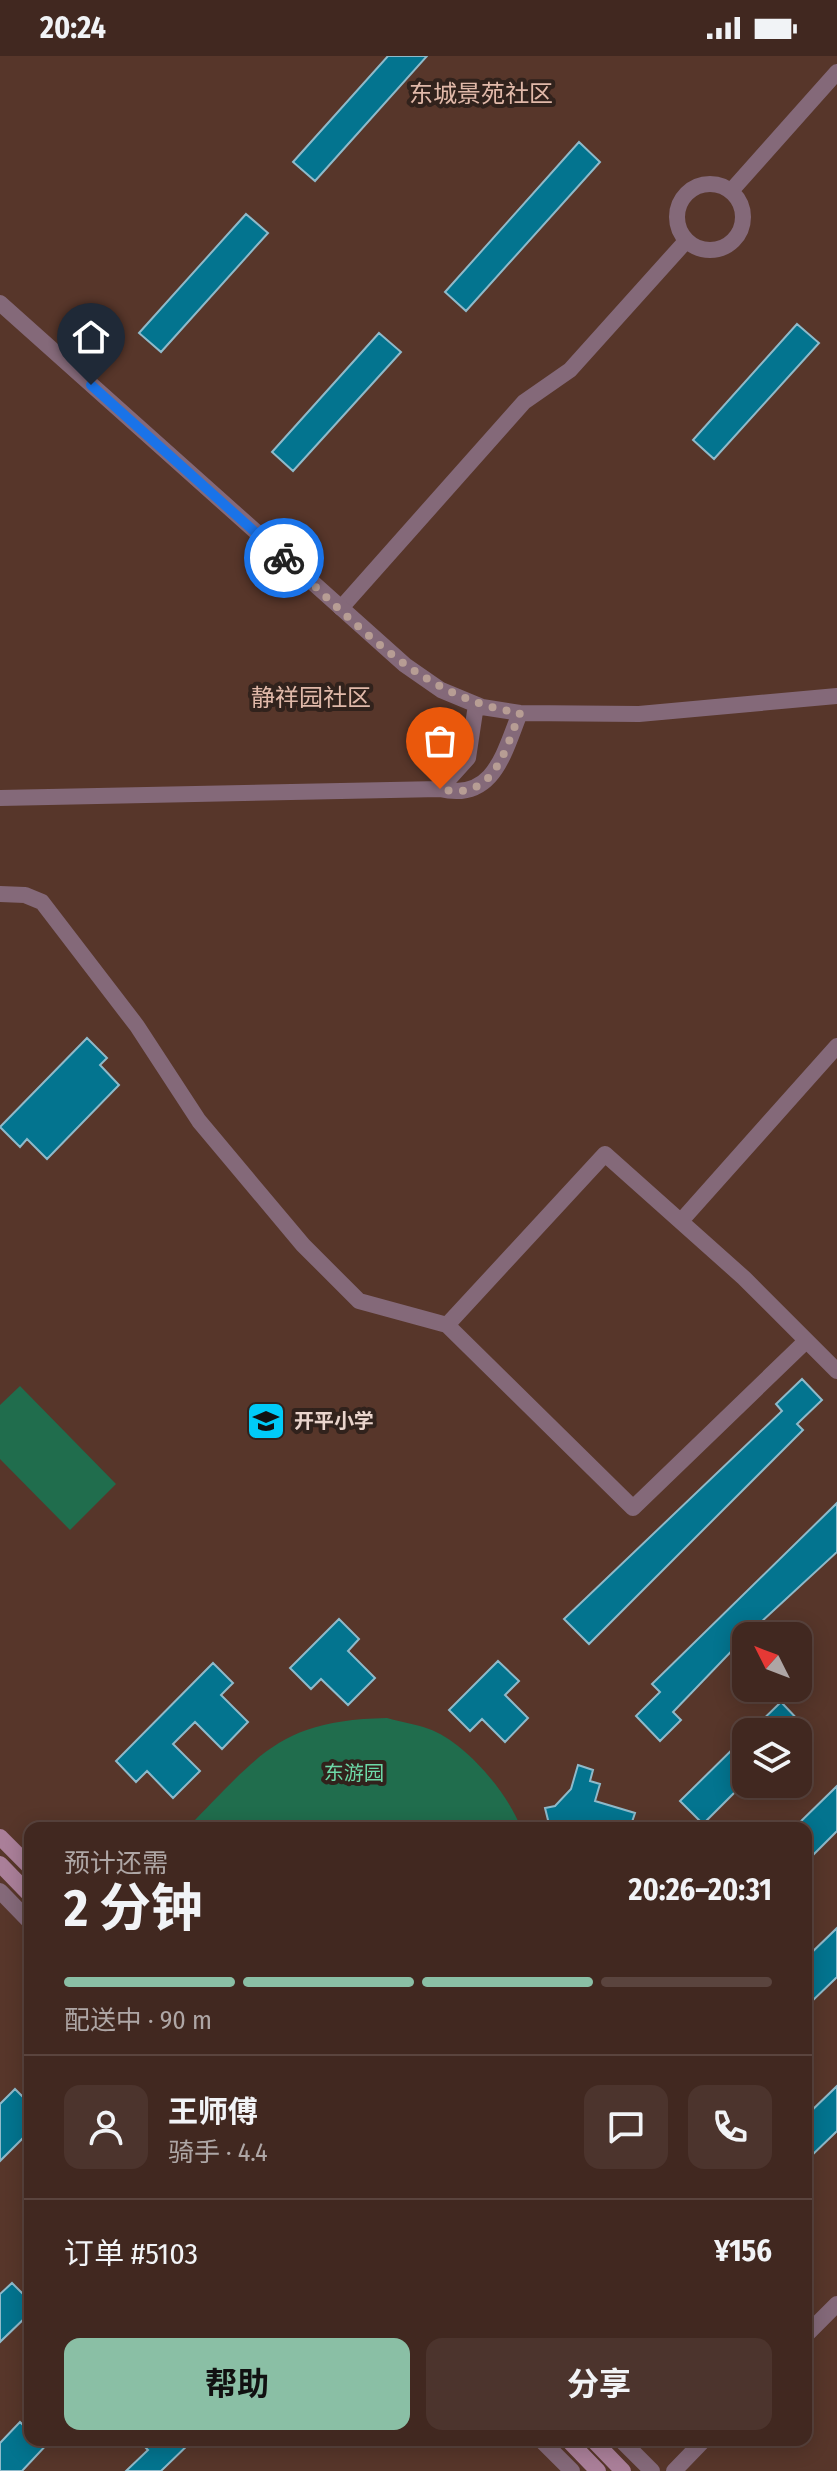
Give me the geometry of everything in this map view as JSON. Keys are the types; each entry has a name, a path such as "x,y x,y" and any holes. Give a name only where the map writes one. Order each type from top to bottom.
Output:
{"main road":[{"path":"0,1837 24,1858"},
{"path":"24,1863 3,1874 24,1890"},
{"path":"574,2446 598,2471"},
{"path":"599,2446 623,2471"}],"street":[{"path":"731,191 837,72"},
{"path":"710,184 731,191 743,209 744,221 735,241 715,251 695,247 686,241 677,221 677,210 685,196 699,186 710,184"},
{"path":"341,608 524,402 570,370 686,241"},
{"path":"0,303 405,665 441,690 476,705 520,713 639,714 837,696"},
{"path":"440,789 468,758 476,705"},
{"path":"0,798 440,789 458,793 478,787 491,777 520,713"},
{"path":"0,894 25,895 42,902 137,1026 199,1121 303,1245 359,1301 447,1325 633,1508 806,1341"},
{"path":"681,1221 837,1046"},
{"path":"447,1325 605,1154 681,1221 837,1371"},
{"path":"0,1891 24,1916"},
{"path":"812,2329 837,2304"},
{"path":"547,2446 572,2471"},
{"path":"627,2446 652,2471"},
{"path":"674,2471 698,2446"}],"green space":[{"path":"20,1386 116,1484 70,1530 0,1459 0,1405"},
{"name":"东游园","path":"387,1718 443,1736 484,1770 518,1822 193,1822 253,1762 273,1747 320,1726 350,1720"}],"building":[{"path":"388,56 427,56 315,181 293,162"},
{"path":"579,142 600,162 466,311 445,292"},
{"path":"246,214 268,233 161,352 139,333"},
{"path":"797,324 819,343 714,459 693,440"},
{"path":"379,333 401,352 293,471 272,452"},
{"path":"87,1038 107,1058 100,1065 119,1085 47,1159 27,1139 20,1147 0,1127"},
{"path":"802,1379 822,1400 797,1424 803,1430 589,1644 564,1619 782,1411 776,1404"},
{"path":"837,1503 837,1552 761,1622 732,1622 732,1651 673,1712 681,1720 660,1741 636,1716 660,1692 652,1684"},
{"path":"339,1619 359,1639 348,1651 375,1678 348,1705 321,1679 311,1689 290,1668"},
{"path":"498,1661 519,1681 505,1695 528,1718 505,1742 482,1719 470,1731 449,1710"},
{"path":"213,1663 233,1683 221,1695 248,1722 222,1749 195,1722 173,1744 200,1771 173,1798 147,1771 136,1782 116,1761"},
{"path":"781,1702 796,1718 764,1718"},
{"path":"732,1750 732,1795 705,1822 701,1822 680,1801"},
{"path":"578,1765 593,1770 590,1781 600,1784 595,1801 635,1813 632,1822 548,1822 545,1808 555,1806 571,1789"},
{"path":"837,1786 837,1831 812,1856 812,1822 800,1822"},
{"path":"837,1928 837,1977 812,2001 812,1952"},
{"path":"837,2086 837,2131 812,2155 812,2110"},
{"path":"15,2089 24,2098 24,2137 0,2161 0,2104"},
{"path":"12,2283 24,2295 24,2319 0,2342 0,2294"},
{"path":"20,2422 24,2426 24,2446 45,2446 22,2471 0,2471 0,2443"},
{"path":"144,2446 187,2446 161,2471 126,2471 148,2450"}],"way so far":[{"path":"284,558 405,665 441,690 482,707 520,713 491,777 478,787 458,793 440,789"}],"place":[{"name":"开平小学","path":"266,1421"}],"district":[{"name":"东城景苑社区","path":"481,94"},
{"name":"静祥园社区","path":"311,698"}],"route":[{"path":"91,385 284,558"}]}
